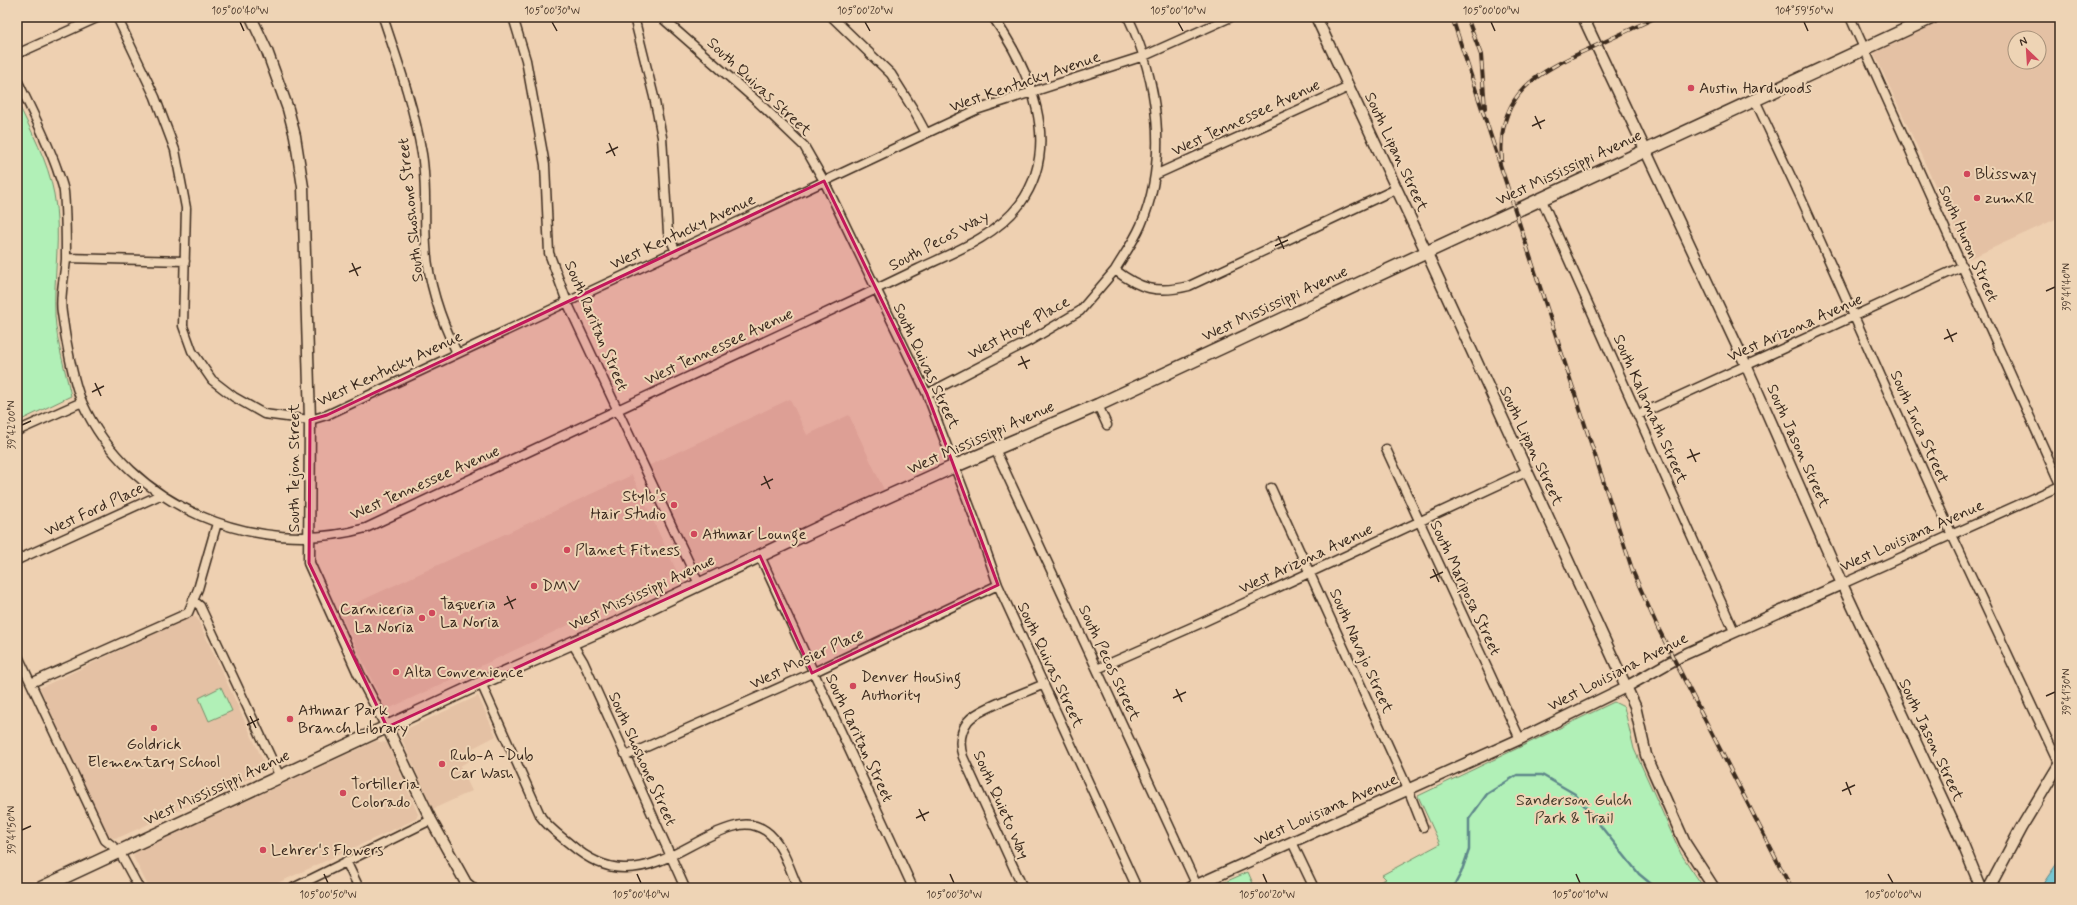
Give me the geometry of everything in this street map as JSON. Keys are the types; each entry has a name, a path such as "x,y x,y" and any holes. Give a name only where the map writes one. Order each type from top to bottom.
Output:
{"main road":[{"name":"West Mississippi Avenue","path":"41,888 481,683 572,643 955,466 1098,405 1426,251 1933,17"}],"street":[{"path":"17,54 99,17"},
{"path":"66,258 186,261 186,208 175,150 155,97 117,17"},
{"name":"South Tejon Street","path":"251,17 284,95 295,136 305,205 310,420 309,536 311,569 359,674 387,727 431,820 466,883 472,888"},
{"name":"South Shoshone Street","path":"383,17 406,86 422,155 426,247 430,271 442,323 456,353"},
{"name":"South Raritan Street","path":"513,17 526,60 545,164 549,253 567,302 699,584"},
{"path":"634,17 662,136 668,233 676,252"},
{"name":"South Quivas Street","path":"661,17 759,103 804,146 824,181 927,394 998,585 1137,888"},
{"path":"832,17 891,74 906,96 926,133"},
{"path":"993,17 1020,61 1032,93"},
{"name":"West Hoye Place","path":"927,394 1029,341 1080,311 1115,270 1134,240 1141,223 1155,175 1155,113 1144,56 1128,17"},
{"name":"West Kentucky Avenue","path":"186,261 183,326 192,351 212,380 234,397 264,414 310,420 327,415 456,353 676,252 976,110 1144,56 1230,17"},
{"name":"South Lipan Street","path":"1316,17 1426,251 1526,472 1635,706 1646,755 1685,843 1714,888"},
{"name":"South Jason Street","path":"1583,17 1647,150 1746,365 1842,584 1960,837 1981,888"},
{"name":"South Huron Street","path":"1850,17 2060,485"},
{"name":"West Tennessee Avenue","path":"17,80 48,146 64,190 66,258 61,311 82,402 99,432 115,453 127,467 160,495 200,517 251,532 309,536 337,534 366,528 876,290"},
{"name":"West Tennessee Avenue","path":"1155,175 1348,87"},
{"name":"South Pecos Way","path":"876,290 985,236 1005,220 1026,193 1035,172 1040,142 1040,130 1032,93"},
{"name":"South Inca Street","path":"1755,100 1952,535 2060,764"},
{"path":"1115,270 1132,283 1154,289 1177,289 1188,286 1396,189"},
{"name":"South Kalamath Street","path":"1541,198 1734,631"},
{"name":"West Arizona Avenue","path":"1638,415 1963,266"},
{"path":"17,431 82,402"},
{"path":"1098,405 1107,426"},
{"name":"South Pecos Street","path":"995,449 1097,669 1195,887"},
{"name":"South Mariposa Street","path":"1386,449 1520,738"},
{"name":"West Arizona Avenue","path":"1097,669 1310,573 1526,472"},
{"name":"West Louisiana Avenue","path":"1195,887 1520,738 1626,687 1673,660 1734,631 1952,535 2060,485"},
{"name":"South Navajo Street","path":"1271,488 1408,789 1423,827"},
{"name":"West Ford Place","path":"17,560 160,495"},
{"path":"31,683 188,613 198,589 217,522"},
{"name":"South Raritan Street","path":"760,556 812,672 913,888"},
{"name":"West Mosier Place","path":"626,756 812,672 998,585"},
{"path":"193,600 200,606 280,777"},
{"name":"South Shoshone Street","path":"572,643 583,661 685,888"},
{"path":"17,654 105,840 119,851 138,888"},
{"path":"481,683 535,807 550,828 585,855 615,867 640,867 670,856 737,826 746,825 759,827 771,835 777,843 798,888"},
{"name":"South Quieto Way","path":"1022,888 963,757 960,741 964,727 974,716 1044,684"},
{"path":"1988,888 2021,828 2060,764"},
{"path":"293,888 431,820"},
{"path":"1292,842 1314,888"},
{"path":"346,861 359,888"}],"highlighted area":[{"path":"824,181 927,394 998,585 812,673 760,556 387,727 309,563 310,420 327,415"}],"shaded area":[{"path":"1950,17 2060,17 2060,217 1969,259 1874,53"},
{"path":"790,399 807,435 849,415 884,490 704,573 699,571 648,466"},
{"path":"632,475 678,574 386,710 339,611"},
{"name":"Goldrick Elementary School","path":"192,616 197,618 266,767 263,772 120,837 108,837 40,688"},
{"path":"478,696 496,736 471,749 474,758 460,766 472,791 433,809 400,735 402,731"},
{"path":"376,741 387,743 418,814 416,819 267,888 149,888 133,856 136,852"}],"green space":[{"path":"17,101 48,170 54,194 57,225 55,316 59,346 71,396 17,422"},
{"path":"221,687 232,711 209,721 199,698"},
{"name":"Sanderson Gulch Park & Trail","path":"1614,702 1624,707 1634,749 1681,854 1704,888 1367,888 1386,879 1382,875 1440,844 1418,796"},
{"path":"1248,872 1255,888 1211,888"}],"water":[{"path":"2060,859 2060,888 2040,888"}],"waterway":[{"path":"1453,888 1461,873 1469,850 1469,819 1487,794 1517,775 1542,775 1575,794 1639,874 1656,888"}],"railway":[{"path":"1452,17 1633,572 1658,628 1791,888"},
{"path":"1467,17 1481,55 1485,108"},
{"path":"1502,160 1502,137 1506,118 1514,101 1524,88 1538,76 1554,66 1657,17"}],"place":[{"name":"Austin Hardwoods","path":"1691,88"},
{"name":"Blissway","path":"1967,174"},
{"name":"zumXR","path":"1977,198"},
{"name":"Stylo's Hair Studio","path":"674,505"},
{"name":"Athmar Lounge","path":"694,534"},
{"name":"Planet Fitness","path":"567,550"},
{"name":"DMV","path":"534,586"},
{"name":"Taqueria La Noria","path":"432,613"},
{"name":"Carniceria La Noria","path":"422,618"},
{"name":"Alta Convenience","path":"396,672"},
{"name":"Denver Housing Authority","path":"853,686"},
{"name":"Athmar Park Branch Library","path":"290,719"},
{"name":"Goldrick Elementary School","path":"154,728"},
{"name":"Rub-A -Dub Car Wash","path":"442,764"},
{"name":"Tortilleria Colorado","path":"343,793"},
{"name":"Lehrer's Flowers","path":"263,850"}]}
